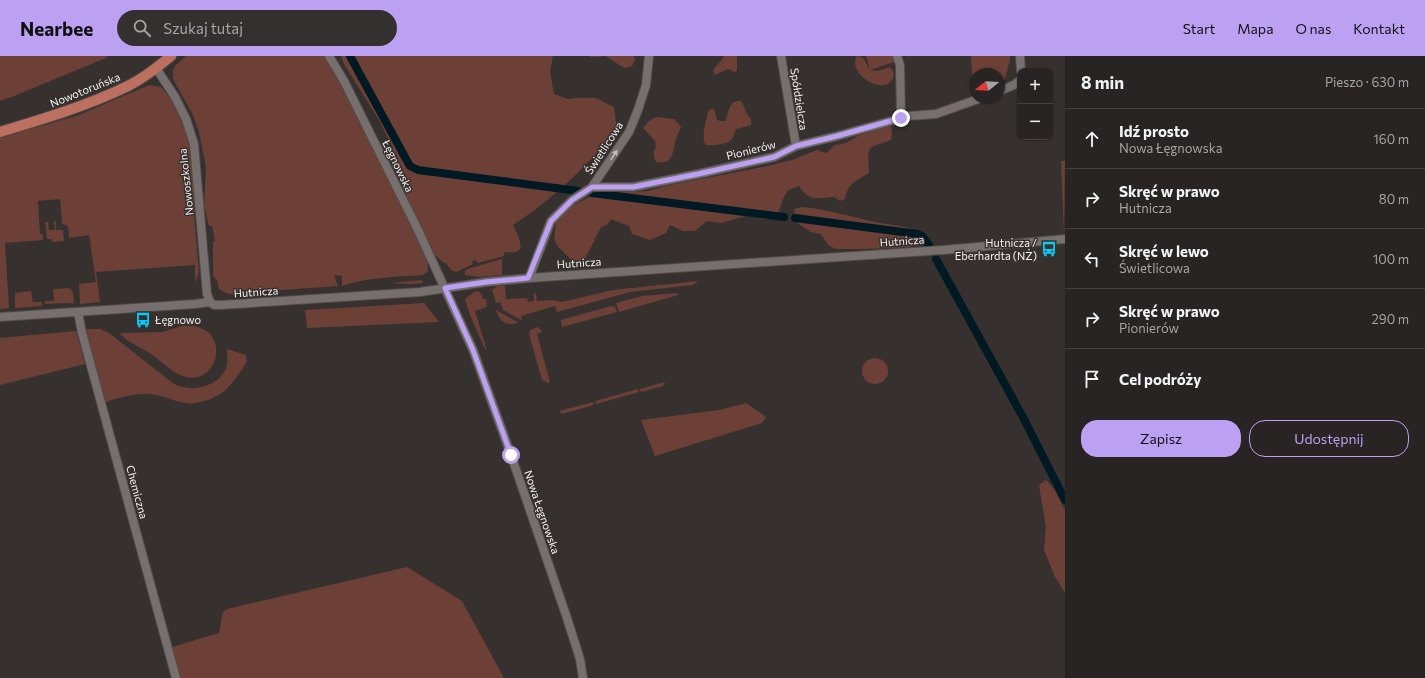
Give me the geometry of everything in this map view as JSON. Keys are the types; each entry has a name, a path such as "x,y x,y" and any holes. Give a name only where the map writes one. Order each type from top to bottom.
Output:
{"main road":[{"name":"Nowotoruńska","path":"0,132 82,106 129,85 156,68 171,56"}],"street":[{"name":"Łęgnowska","path":"329,56 344,80 363,118 445,288"},
{"name":"Świetlicowa","path":"528,278 551,221 572,200 592,187 633,124 646,85 649,56"},
{"name":"Spółdzielcza","path":"781,56 796,146"},
{"path":"897,56 900,65 901,118"},
{"path":"1020,56 1021,68"},
{"name":"Nowoszkolna","path":"156,68 175,97 186,119 194,144 207,294 210,302"},
{"path":"1005,89 1017,82"},
{"name":"Pionierów","path":"592,187 633,187 774,157 796,146 901,118 916,115 936,114 969,102"},
{"name":"Hutnicza","path":"0,317 203,304 210,302 214,305 225,305 420,292 486,282 528,278 943,250 1065,239"},
{"name":"Nowa Łęgnowska","path":"445,288 473,350 506,440 566,615 580,659 582,678"},
{"name":"Chemiczna","path":"78,312 82,333 176,678"}],"shaded area":[{"path":"0,56 107,56 106,58 0,101"},
{"path":"186,56 324,56 367,130 427,259 428,271 423,275 372,279 342,286 342,276 334,275 338,286 228,294 219,289 217,281 213,275 213,242 215,241 212,226 209,226 204,205 206,168 199,132 192,113 173,79 173,70 175,66"},
{"path":"341,56 553,56 550,71 554,94 568,99 596,98 614,107 617,130 594,157 568,182 541,205 513,225 519,238 521,248 518,251 505,252 504,256 478,263 476,260 472,261 473,264 456,272 451,270 446,263 435,255 392,167 393,148 379,120 345,66"},
{"path":"589,56 605,56 591,57"},
{"path":"605,56 634,56 635,60 632,66 625,68"},
{"path":"724,56 737,56 737,70 735,72 728,69 715,75 713,71"},
{"path":"857,56 864,59 870,70 878,71 890,67 894,75 893,78 889,83 882,85 868,81 861,76 857,70 855,63"},
{"path":"866,56 895,56 897,61 870,70"},
{"path":"971,56 1010,56 1005,78 1005,68 972,68"},
{"path":"149,85 161,87 172,101 180,115 190,147 197,213 194,216 199,273 195,283 195,265 96,272 100,302 80,304 79,284 96,282 89,235 69,238 68,227 62,224 60,199 38,201 40,234 43,234 43,240 5,243 9,308 0,309 0,138 79,115"},
{"path":"737,101 741,101 751,119 751,125 736,129 730,141 720,144 706,145 704,142 704,134 708,111 714,109 717,120 725,121 730,106"},
{"path":"656,117 674,119 681,127 676,137 672,156 667,161 662,162 656,162 654,158 654,151 656,147 655,141 643,128 649,121"},
{"path":"891,126 891,140 871,147 868,154 869,173 853,183 848,189 845,199 840,201 834,197 810,197 806,195 799,186 788,190 779,211 773,219 746,216 721,223 707,221 695,231 683,231 670,225 666,233 650,240 632,234 629,226 611,219 607,225 601,227 585,259 576,264 558,247 554,239 556,222 568,208 601,191 648,191 670,185 792,160 817,150 826,153 835,145 846,143 861,134"},
{"path":"1061,161 1065,161 1064,234"},
{"path":"802,207 830,211 912,229 923,234 921,245 867,249 836,249 828,245 821,234 811,232 797,223 794,209"},
{"path":"54,221 56,221 56,230 63,230 64,241 52,242 52,239 47,239 45,222 48,222 49,230 55,230"},
{"path":"502,259 502,275 479,277 465,275 465,271 467,269"},
{"path":"422,280 423,283 390,283"},
{"path":"698,281 693,285 630,292 557,312 555,306 521,316 522,320 503,310 500,302 496,303 492,290 497,286 505,285 506,299 527,298 528,302 534,301 534,293 536,294 537,301 553,300 562,302 613,290"},
{"path":"69,288 73,292 74,304 45,304 45,301 54,301 53,289"},
{"path":"31,291 33,302 42,302 42,306 15,308 15,293"},
{"path":"476,291 480,292 483,299 486,299 487,307 475,311 487,350 485,349 470,315 465,300"},
{"path":"677,293 678,295 619,312 616,303 642,296"},
{"path":"424,303 439,322 307,328 305,310"},
{"path":"611,306 615,307 617,312 562,327 561,320"},
{"path":"496,310 518,323 510,324 504,322 499,318"},
{"path":"181,326 199,327 210,334 215,344 216,356 212,366 204,375 192,378 178,374 120,334 163,332"},
{"path":"538,327 542,332 537,334 550,382 548,383 542,380 529,334 530,330"},
{"path":"85,329 100,329 109,333 174,384 181,387 197,388 219,379 224,373 227,365 227,349 246,355 247,361 243,369 226,390 205,401 185,403 150,394 138,394 105,402"},
{"path":"76,331 85,364 0,385 0,338"},
{"path":"875,358 884,362 888,371 884,380 875,384 866,380 862,371 866,362"},
{"path":"665,382 663,386 641,392 640,389"},
{"path":"638,389 639,392 596,404 595,401"},
{"path":"593,402 594,405 562,414 559,411"},
{"path":"746,403 766,417 762,423 655,456 641,420 719,410"},
{"path":"1046,480 1054,489 1065,510 1065,593 1055,577 1044,550 1046,527 1039,485"},
{"path":"407,567 462,601 504,678 181,678 172,647 219,633 223,612 227,609"}],"waterway":[{"path":"350,56 410,166 418,170 578,191"},
{"path":"592,193 784,217"},
{"path":"795,218 918,234 922,236 929,245"},
{"path":"936,259 1024,419 1065,500"}],"place":[{"name":"Hutnicza / Eberhardta (NŻ)","path":"1049,249"},
{"name":"Łęgnowo","path":"143,320"}],"route":[{"path":"511,455 473,350 445,288 528,278 551,221 572,200 592,187 633,187 698,174 774,157 796,146 816,142 901,118"}]}
